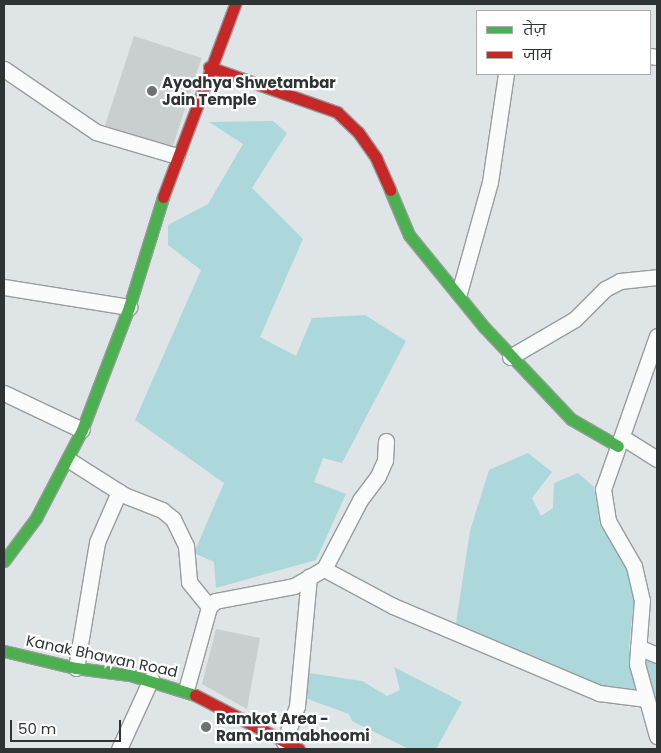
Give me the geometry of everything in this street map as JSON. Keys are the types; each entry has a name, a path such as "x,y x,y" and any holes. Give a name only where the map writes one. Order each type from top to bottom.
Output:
{"street":[{"path":"4,561 36,518 69,460 82,430 129,308 177,156 209,67 235,4"},
{"path":"209,67 336,112 358,132 376,158 410,235 460,293 510,357 571,419 657,459"},
{"path":"4,69 96,132 177,156"},
{"path":"460,293 490,182 506,75"},
{"path":"510,357 569,323 605,289 620,281 657,277"},
{"path":"4,287 129,308"},
{"path":"657,336 604,488 604,504 634,566 642,600 637,664 645,700 657,736"},
{"path":"4,393 82,430"},
{"path":"186,690 209,607 214,601 294,586 324,569 360,500 378,476 385,460 386,441"},
{"path":"69,460 119,492 173,519 186,546 189,582 209,607"},
{"path":"76,668 97,542 119,492"},
{"path":"324,569 393,606 599,693 645,700"},
{"path":"284,742 298,706 309,577"},
{"path":"638,647 657,655"},
{"name":"Kanak Bhawan Road","path":"4,651 76,668 152,679 186,690 299,749"},
{"path":"119,749 152,679"}],"shaded area":[{"path":"273,121 287,133 252,188 303,239 260,337 296,356 312,318 365,315 406,341 342,463 323,458 314,482 346,494 316,560 216,588 214,562 194,553 224,483 135,420 201,270 168,245 168,225 208,204 243,144 209,122"},
{"path":"528,453 552,472 532,498 541,516 553,508 554,483 578,473 594,487 600,525 627,566 634,600 629,645 635,690 600,686 456,623 470,531 489,470"},
{"path":"645,658 657,663 657,706 654,705"},
{"path":"394,667 462,702 436,749 409,749 352,721 349,714 305,698 309,673 362,681 387,696 400,690"}],"building":[{"name":"Ayodhya Shwetambar Jain Temple","path":"134,36 202,58 172,147 105,125"},
{"path":"216,629 260,638 247,709 202,684"}],"traffic: fast":[{"path":"390,190 409,235 484,327 571,419 618,446"},
{"path":"4,561 36,518 82,430 129,307 163,197"},
{"path":"4,651 76,668 130,675 195,695"}],"traffic: jam":[{"path":"163,197 235,4"},
{"path":"209,67 337,112 358,132 376,158 390,190"},
{"path":"195,695 299,749"}],"place":[{"name":"Ayodhya Shwetambar Jain Temple","path":"152,91"},
{"name":"Ramkot Area - Ram Janmabhoomi","path":"206,727"}]}
